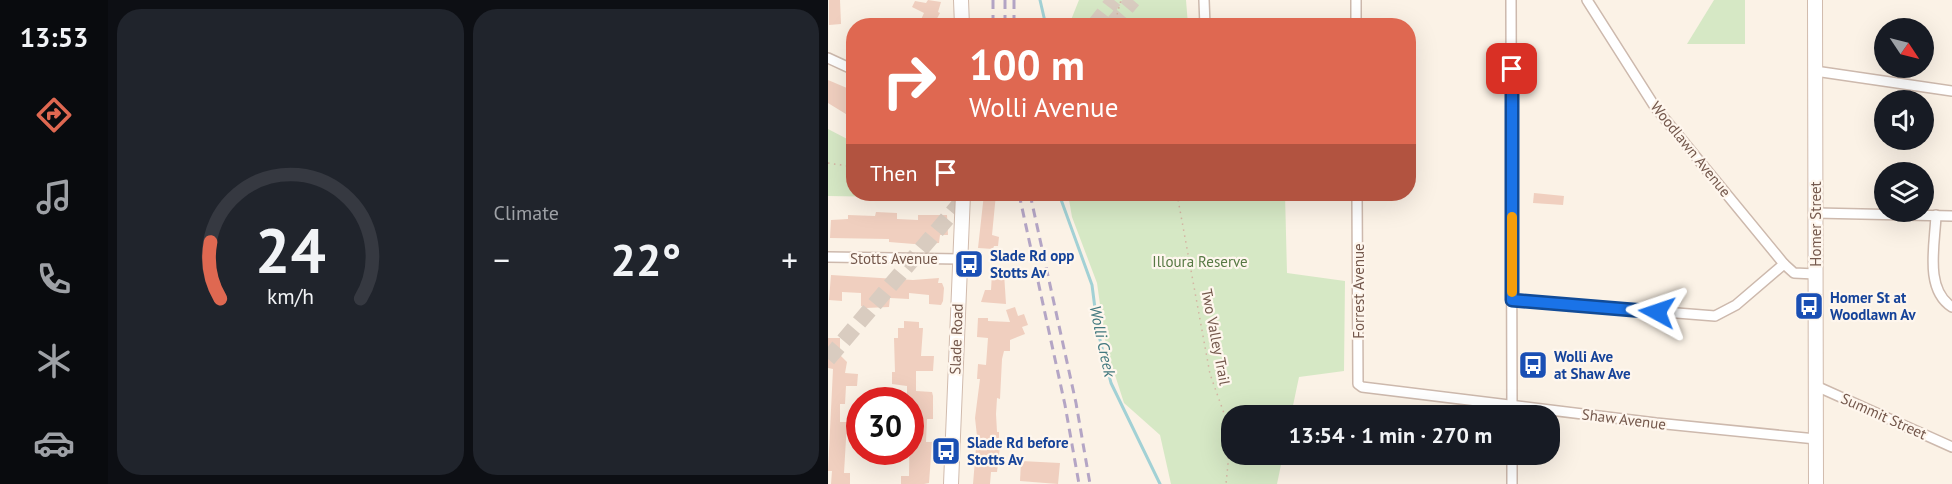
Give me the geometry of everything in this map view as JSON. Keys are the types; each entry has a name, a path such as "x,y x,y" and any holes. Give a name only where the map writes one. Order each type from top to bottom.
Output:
{"street":[{"path":"961,0 962,18"},
{"path":"1204,0 1205,18"},
{"path":"1356,0 1356,18"},
{"path":"1511,0 1512,405"},
{"name":"Woodlawn Avenue","path":"1587,0 1655,107 1784,264"},
{"name":"Homer Street","path":"1815,0 1816,484"},
{"path":"828,58 846,66"},
{"path":"1815,72 1952,91"},
{"name":"Slade Road","path":"951,484 963,201"},
{"name":"Forrest Avenue","path":"1357,201 1358,384 1362,387"},
{"path":"1816,213 1952,216"},
{"path":"1936,215 1934,281 1942,299 1952,307"},
{"name":"Stotts Avenue","path":"828,257 960,259"},
{"path":"1512,300 1714,316 1736,305 1784,264 1794,273 1815,274"},
{"name":"Summit Street","path":"1816,386 1952,447"},
{"name":"Shaw Avenue","path":"1362,387 1479,405"},
{"name":"Shaw Avenue","path":"1560,415 1816,439"},
{"path":"1512,465 1512,484"}],"path":[{"path":"1116,18 1121,0"},
{"path":"828,163 846,166"},
{"name":"Two Valley Trail","path":"1179,201 1210,374 1231,433 1226,484"}],"green space":[{"path":"1079,0 1186,0 1187,18 1072,18"},
{"path":"1714,0 1745,0 1745,44 1687,44"},
{"path":"828,129 846,138 846,196 828,196"},
{"name":"Illoura Reserve","path":"1069,201 1285,201 1287,273 1345,281 1344,371 1299,377 1293,405 1221,405 1221,465 1281,465 1277,484 1171,484 1160,435 1124,403 1106,347 1097,283 1072,217"}],"building":[{"path":"829,0 840,0 841,24 829,25"},
{"path":"928,0 941,2 937,18 922,18 924,13 912,7 915,1 926,3"},
{"path":"828,80 846,88 846,114 828,103"},
{"path":"1534,193 1564,196 1563,205 1533,203"},
{"path":"983,201 995,201 992,235 999,237 998,246 994,246 993,249 978,248"},
{"path":"876,212 897,213 897,219 918,220 918,215 947,215 948,235 940,235 939,243 914,244 889,242 889,239 830,238 831,220 848,219 848,215 875,216"},
{"path":"992,273 1004,273 1006,304 981,302 985,290 991,290"},
{"path":"831,275 913,280 939,278 938,283 942,283 944,288 943,301 941,305 929,304 929,295 909,293 909,299 890,298 889,307 866,308 861,306 861,293 842,292 842,301 829,300"},
{"path":"1015,307 1018,316 1024,314 1028,325 1022,327 1025,334 1010,340 1010,351 1004,351 1002,359 1000,399 997,398 996,414 997,432 1001,438 997,472 991,472 990,484 973,484 977,436 975,418 980,379 977,379 978,364 986,365 988,338 977,337 978,318 1010,322 1006,310"},
{"path":"904,321 919,322 919,328 923,328 921,356 934,356 933,371 916,371 916,387 892,384 892,372 895,372 894,338 898,338 898,328 904,328"},
{"path":"828,338 840,338 840,355 847,362 845,373 858,374 857,386 846,386 845,404 840,404 840,422 846,422 844,473 850,473 850,484 831,484 832,471 828,471 833,369 828,368"},
{"path":"924,392 932,392 933,419 927,419 926,442 932,442 929,483 901,484 901,476 909,476 909,465 924,465"},
{"path":"1021,461 1060,463 1058,484 1020,481"}],"waterway":[{"name":"Wolli Creek","path":"1040,0 1044,18"},
{"name":"Wolli Creek","path":"1062,201 1092,285 1098,332 1111,383 1160,484"}],"tunnel":[{"path":"1100,18 1114,0"},
{"path":"1118,18 1133,0"},
{"path":"828,359 962,201"}],"railway":[{"path":"993,0 993,18"},
{"path":"1005,0 1005,18"},
{"path":"1014,0 1014,18"},
{"path":"1021,201 1065,405 1079,484"},
{"path":"1032,201 1076,403 1090,484"}],"slow traffic":[{"path":"1512,217 1512,292"}],"place":[{"name":"Slade Rd opp Stotts Av","path":"969,264"},
{"name":"Homer St at Woodlawn Av","path":"1809,306"},
{"name":"Wolli Ave at Shaw Ave","path":"1533,365"},
{"name":"Slade Rd before Stotts Av","path":"946,451"}],"route":[{"path":"1512,69 1512,300 1657,312"}]}
